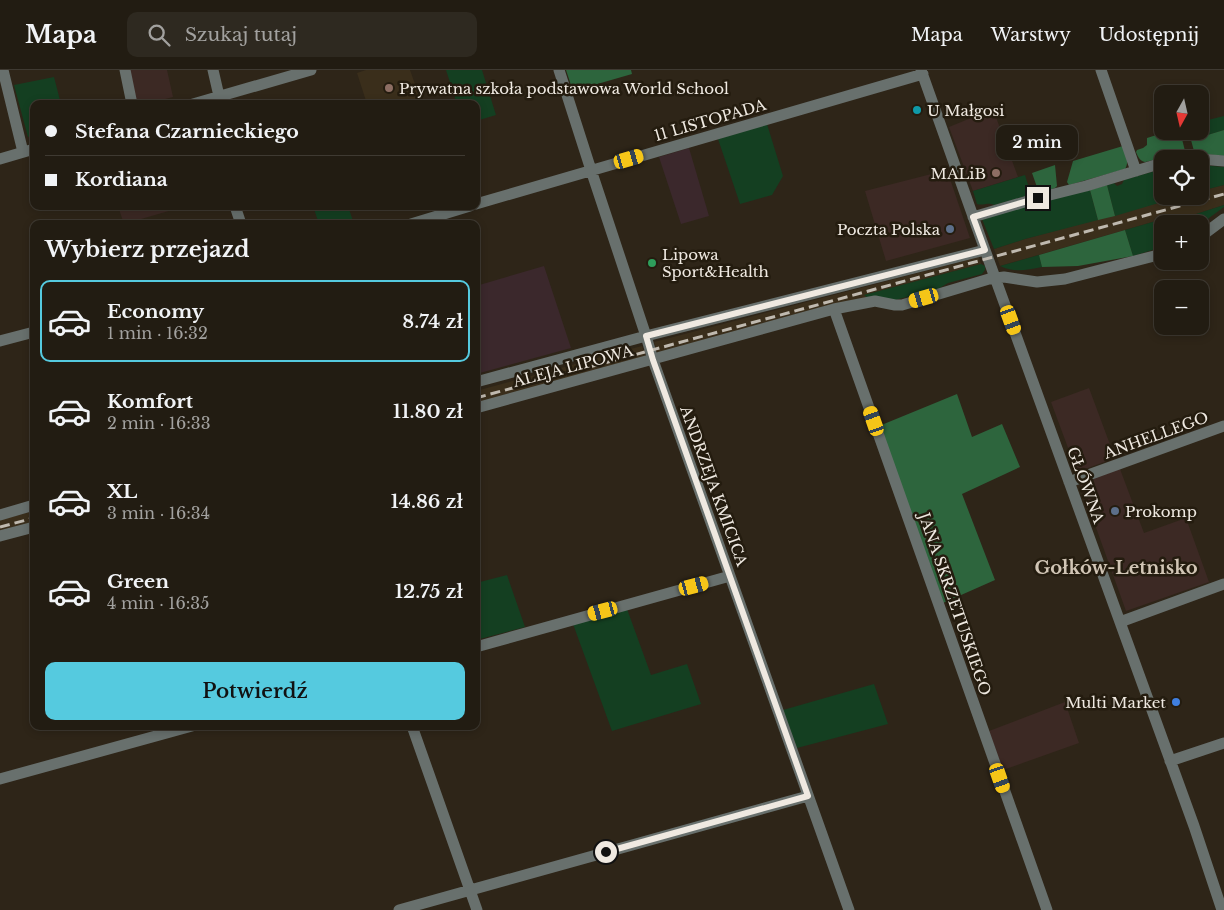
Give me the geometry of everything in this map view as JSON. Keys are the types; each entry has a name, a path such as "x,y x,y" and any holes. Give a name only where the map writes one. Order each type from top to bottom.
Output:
{"street":[{"path":"0,159 28,151 3,70"},
{"path":"125,70 131,100"},
{"path":"213,70 219,96"},
{"path":"207,100 307,70"},
{"name":"ANDRZEJA KMICICA","path":"559,70 653,360 849,910"},
{"path":"1101,70 1136,171"},
{"name":"11 LISTOPADA","path":"480,203 922,72"},
{"name":"GŁÓWNA","path":"922,72 1222,907"},
{"path":"1209,160 1224,162"},
{"path":"973,217 1154,165"},
{"path":"424,220 457,210"},
{"path":"1209,231 1224,219"},
{"name":"ALEJA LIPOWA","path":"480,381 646,336 985,250"},
{"name":"ALEJA LIPOWA","path":"480,407 834,309 875,301 902,305 996,278 1012,277 1043,282 1065,280 1154,256"},
{"name":"JANA SKRZETUSKIEGO","path":"834,309 1047,910"},
{"path":"0,341 30,333"},
{"name":"ANHELLEGO","path":"1069,482 1224,426"},
{"path":"0,514 30,506"},
{"path":"0,536 30,527"},
{"path":"480,646 730,576"},
{"path":"1120,622 1224,584"},
{"path":"0,779 178,730"},
{"path":"413,730 478,910"},
{"path":"1170,762 1224,742"},
{"path":"399,910 808,796"}],"shaded area":[{"path":"129,70 167,70 173,97 161,100 136,100"},
{"name":"Prywatna szkoła podstawowa World School","path":"366,70 410,70 421,100 366,100 357,73"},
{"path":"993,109 1018,177 973,191 949,127"},
{"path":"689,148 709,216 681,224 659,157"},
{"path":"947,170 970,238 886,261 865,191"},
{"path":"1224,185 1224,205 1193,215 1154,215 1154,222 1000,266 994,249 1154,204 1209,205 1209,189"},
{"path":"119,210 172,210 138,220 123,220"},
{"path":"979,257 981,264 865,295 868,298 658,353 654,342"},
{"path":"544,266 571,348 480,373 480,285"},
{"path":"642,346 646,358 480,404 480,390"},
{"path":"1089,388 1115,458 1077,472 1051,402"},
{"path":"1120,469 1144,533 1186,518 1209,582 1126,611 1080,483"},
{"path":"30,512 30,525 0,533 0,520"},
{"path":"1065,702 1079,743 1003,770 989,731"}],"green space":[{"path":"446,70 482,70 496,115 480,120 480,100 456,100"},
{"path":"566,70 631,70 632,74 573,91"},
{"path":"54,77 60,100 30,100 30,136 28,137 14,85"},
{"path":"1224,116 1224,130 1209,135 1209,120"},
{"path":"767,124 783,176 772,195 740,204 718,139"},
{"path":"1224,130 1224,156 1209,154 1209,150 1194,150 1191,140 1209,140 1209,135"},
{"path":"1154,136 1154,140 1182,140 1185,150 1154,150 1154,160 1145,162 1140,160 1136,152 1147,145 1147,138"},
{"path":"1123,146 1127,160 1125,169 1069,185 1067,182 1073,161"},
{"path":"1055,165 1057,186 1042,192 1038,190 1032,173"},
{"path":"1209,166 1224,167 1224,185 1209,189"},
{"path":"1154,171 1154,204 1115,216 1107,185 1114,183 1117,186 1122,184 1124,180"},
{"path":"1025,175 1030,191 1029,195 994,205 977,204 973,191"},
{"path":"1107,185 1115,216 1098,220 1090,190"},
{"path":"1090,190 1098,220 994,249 982,219"},
{"path":"1224,205 1224,207 1209,218 1209,215 1193,215"},
{"path":"314,210 349,210 353,220 318,220"},
{"path":"1154,222 1154,249 1133,256 1125,230"},
{"path":"1125,230 1133,256 1078,266 1042,267 1039,255"},
{"path":"1039,255 1042,267 1016,270 1000,266"},
{"path":"981,264 985,266 982,274 948,283 938,289 895,300 868,298 864,295"},
{"path":"957,394 972,437 1002,424 1020,467 962,494 995,580 943,603 879,426"},
{"path":"507,575 525,627 480,639 480,582"},
{"path":"627,609 651,675 687,664 701,704 612,731 573,624"},
{"path":"874,684 888,724 797,748 783,710"}],"railway":[{"path":"480,397 1224,194"},
{"path":"0,527 30,519"}],"place":[{"name":"Prywatna szkoła podstawowa World School","path":"389,88"},
{"name":"U Małgosi","path":"917,110"},
{"name":"MALiB","path":"996,173"},
{"name":"Poczta Polska","path":"950,229"},
{"name":"Lipowa Sport&Health","path":"652,263"},
{"name":"Prokomp","path":"1115,511"},
{"name":"Multi Market","path":"1176,702"}],"district":[{"name":"Gołków-Letnisko","path":"1116,568"}],"route":[{"path":"606,852 808,796 646,336 985,250 973,217 1038,198"}]}
